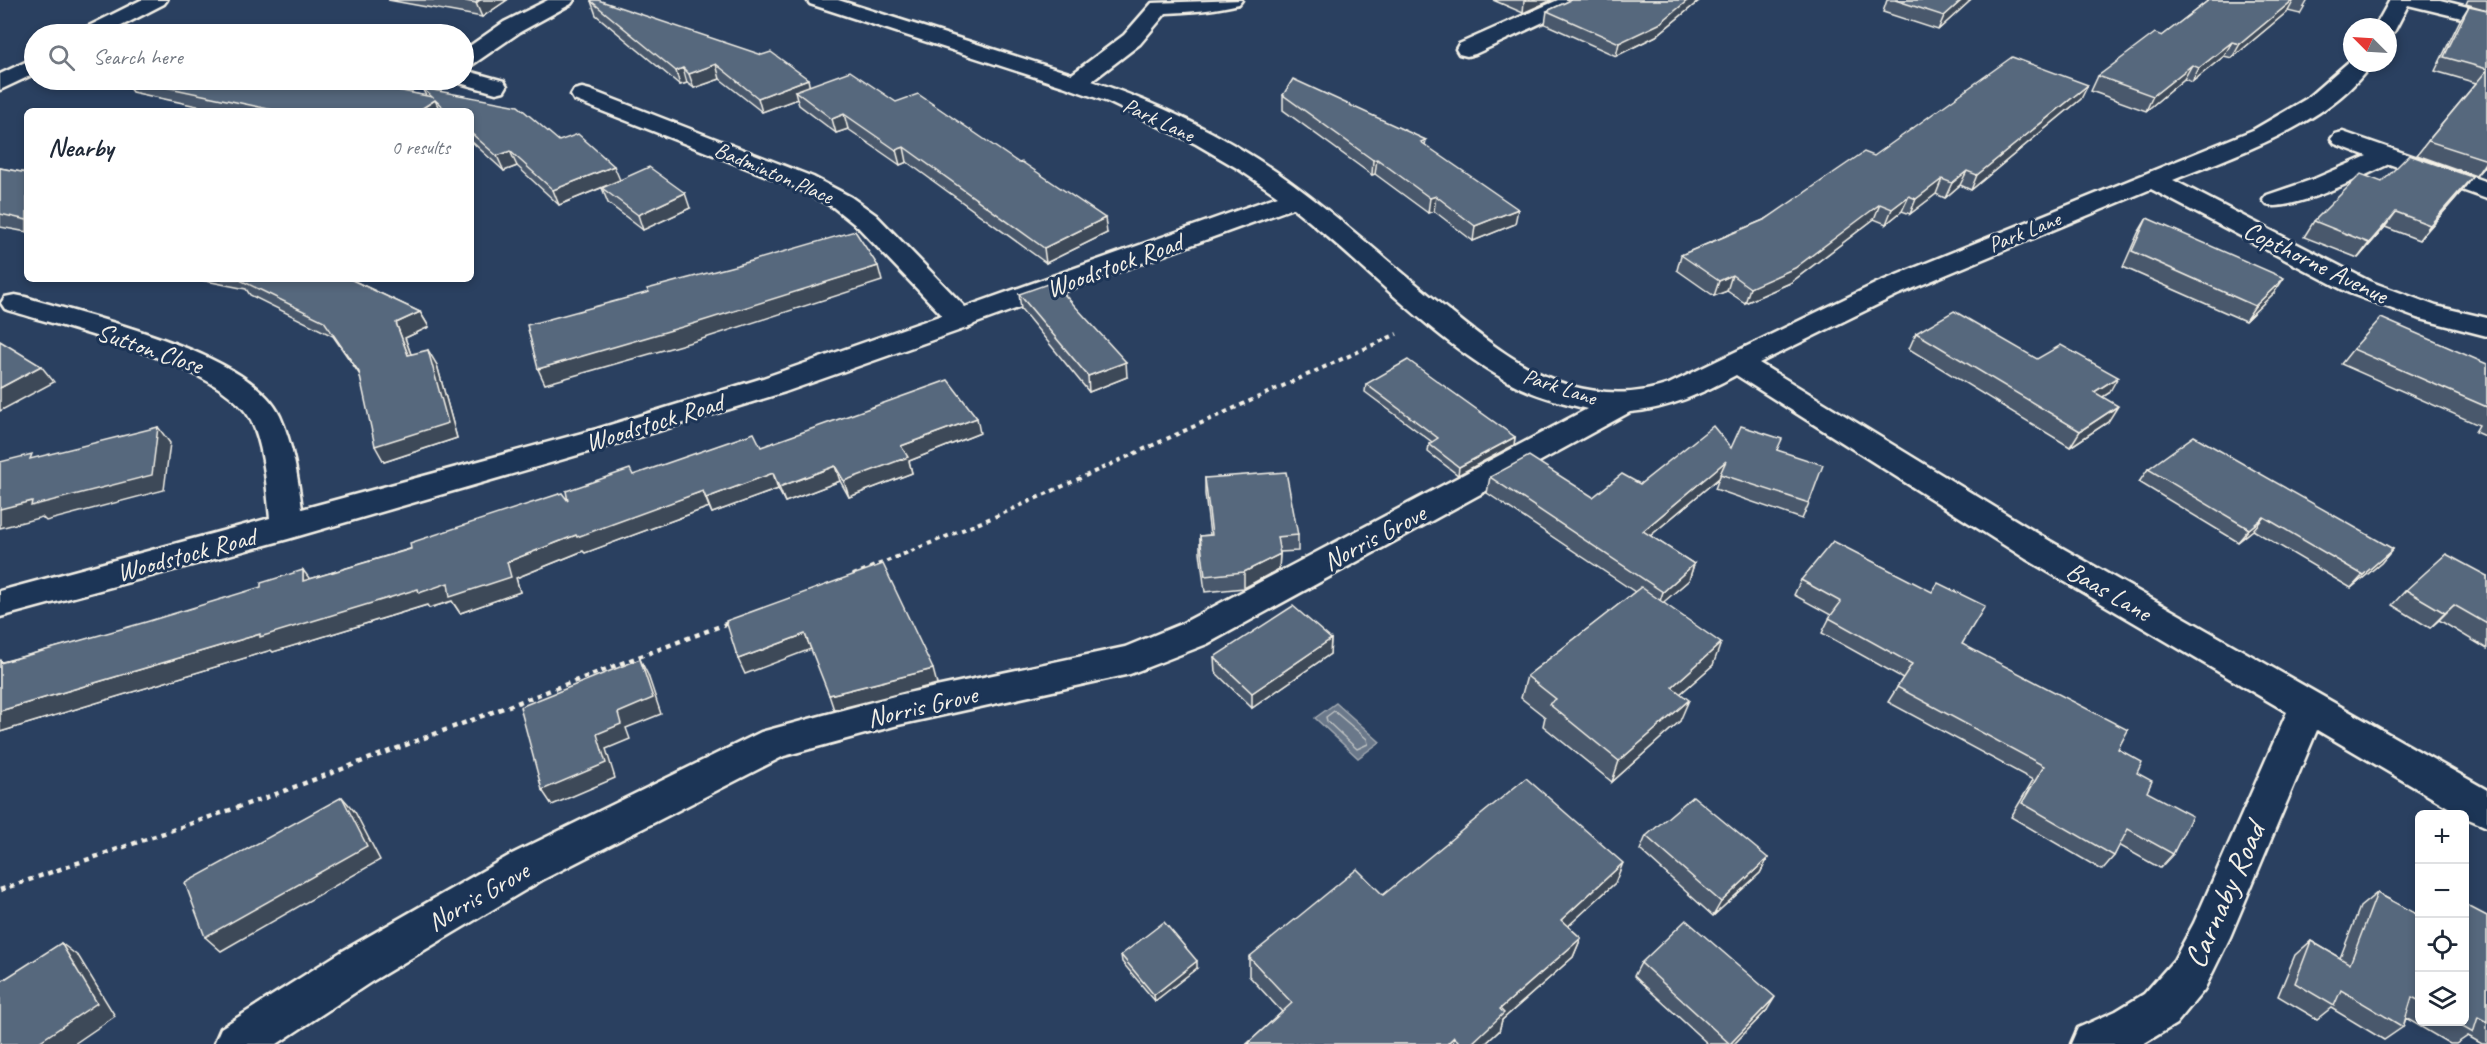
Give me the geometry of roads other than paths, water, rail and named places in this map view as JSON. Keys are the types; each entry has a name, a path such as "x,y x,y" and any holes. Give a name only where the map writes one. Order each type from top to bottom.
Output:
{"street":[{"path":"110,24 157,0"},
{"path":"474,53 512,27 564,0"},
{"name":"Park Lane","path":"817,0 1075,82 1158,117 1248,164 1295,199 1435,314 1517,374 1595,401 1623,403 1654,400 1681,391 1890,288 2242,143 2293,119 2325,98 2352,72"},
{"path":"1075,82 1133,38 1154,16 1157,4 1213,5 1232,0"},
{"path":"1467,49 1575,0"},
{"path":"2391,18 2400,0"},
{"path":"2415,0 2487,18"},
{"path":"0,83 24,70"},
{"path":"474,80 496,86"},
{"name":"Badminton Place","path":"582,95 804,182 842,202 867,221 962,320"},
{"path":"2343,139 2487,191"},
{"path":"2276,200 2323,184 2387,156"},
{"name":"Copthorne Avenue","path":"2151,179 2359,287 2427,312 2487,327"},
{"name":"Woodstock Road","path":"0,604 288,527 608,436 774,385 962,320 1295,199"},
{"name":"Sutton Close","path":"15,303 178,354 213,370 244,393 265,416 281,469 288,527"},
{"name":"Baas Lane","path":"1736,362 2038,550 2487,810"},
{"name":"Norris Grove","path":"237,1044 356,967 527,867 775,743 898,710 1068,675 1141,656 1194,634 1623,403"},
{"name":"Carnaby Road","path":"2094,1044 2132,1026 2160,1009 2189,975 2209,937 2308,705"}],"water":[{"path":"1336,703 1380,742 1358,758 1315,718"}]}
